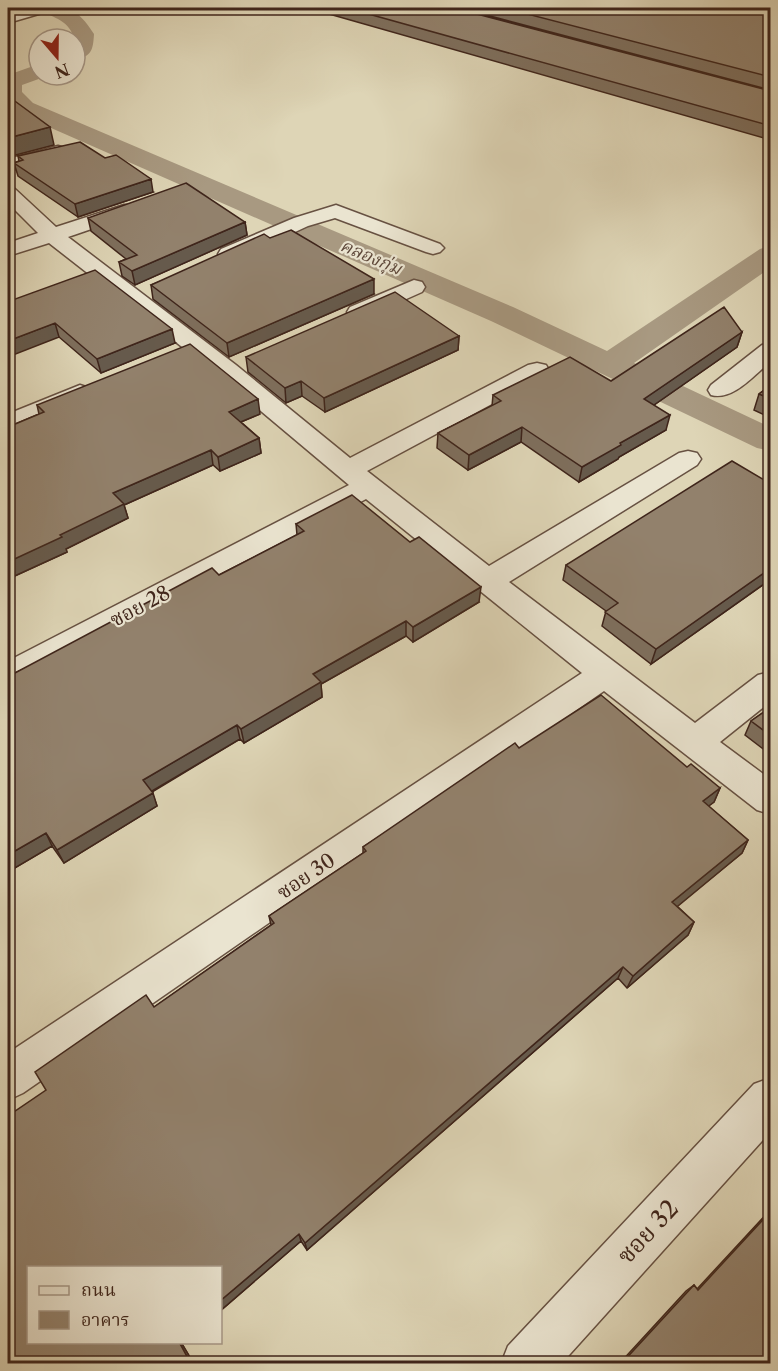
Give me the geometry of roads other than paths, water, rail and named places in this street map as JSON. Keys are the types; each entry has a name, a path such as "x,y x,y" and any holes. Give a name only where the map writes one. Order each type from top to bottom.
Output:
{"street":[{"path":"8,18 44,8"},
{"path":"8,165 73,148"},
{"path":"8,193 52,235 143,294 184,350 238,365 358,478 605,674 771,799"},
{"path":"8,250 146,204"},
{"path":"205,265 295,225 336,211 433,248"},
{"path":"341,320 414,287"},
{"path":"720,390 771,350"},
{"name":"ซอย 28","path":"8,676 358,478 537,370"},
{"path":"8,423 96,387"},
{"path":"488,581 688,459"},
{"name":"ซอย 30","path":"8,1078 605,674"},
{"path":"696,741 771,684"},
{"name":"ซอย 32","path":"526,1364 771,1100"}],"waterway":[{"name":"คลองกุ่ม","path":"52,8 73,19 79,27"},
{"name":"คลองกุ่ม","path":"27,76 10,82 11,94 25,108 502,314 610,365"},
{"path":"610,365 770,255"},
{"name":"คลองกุ่ม","path":"610,365 770,440"}]}
